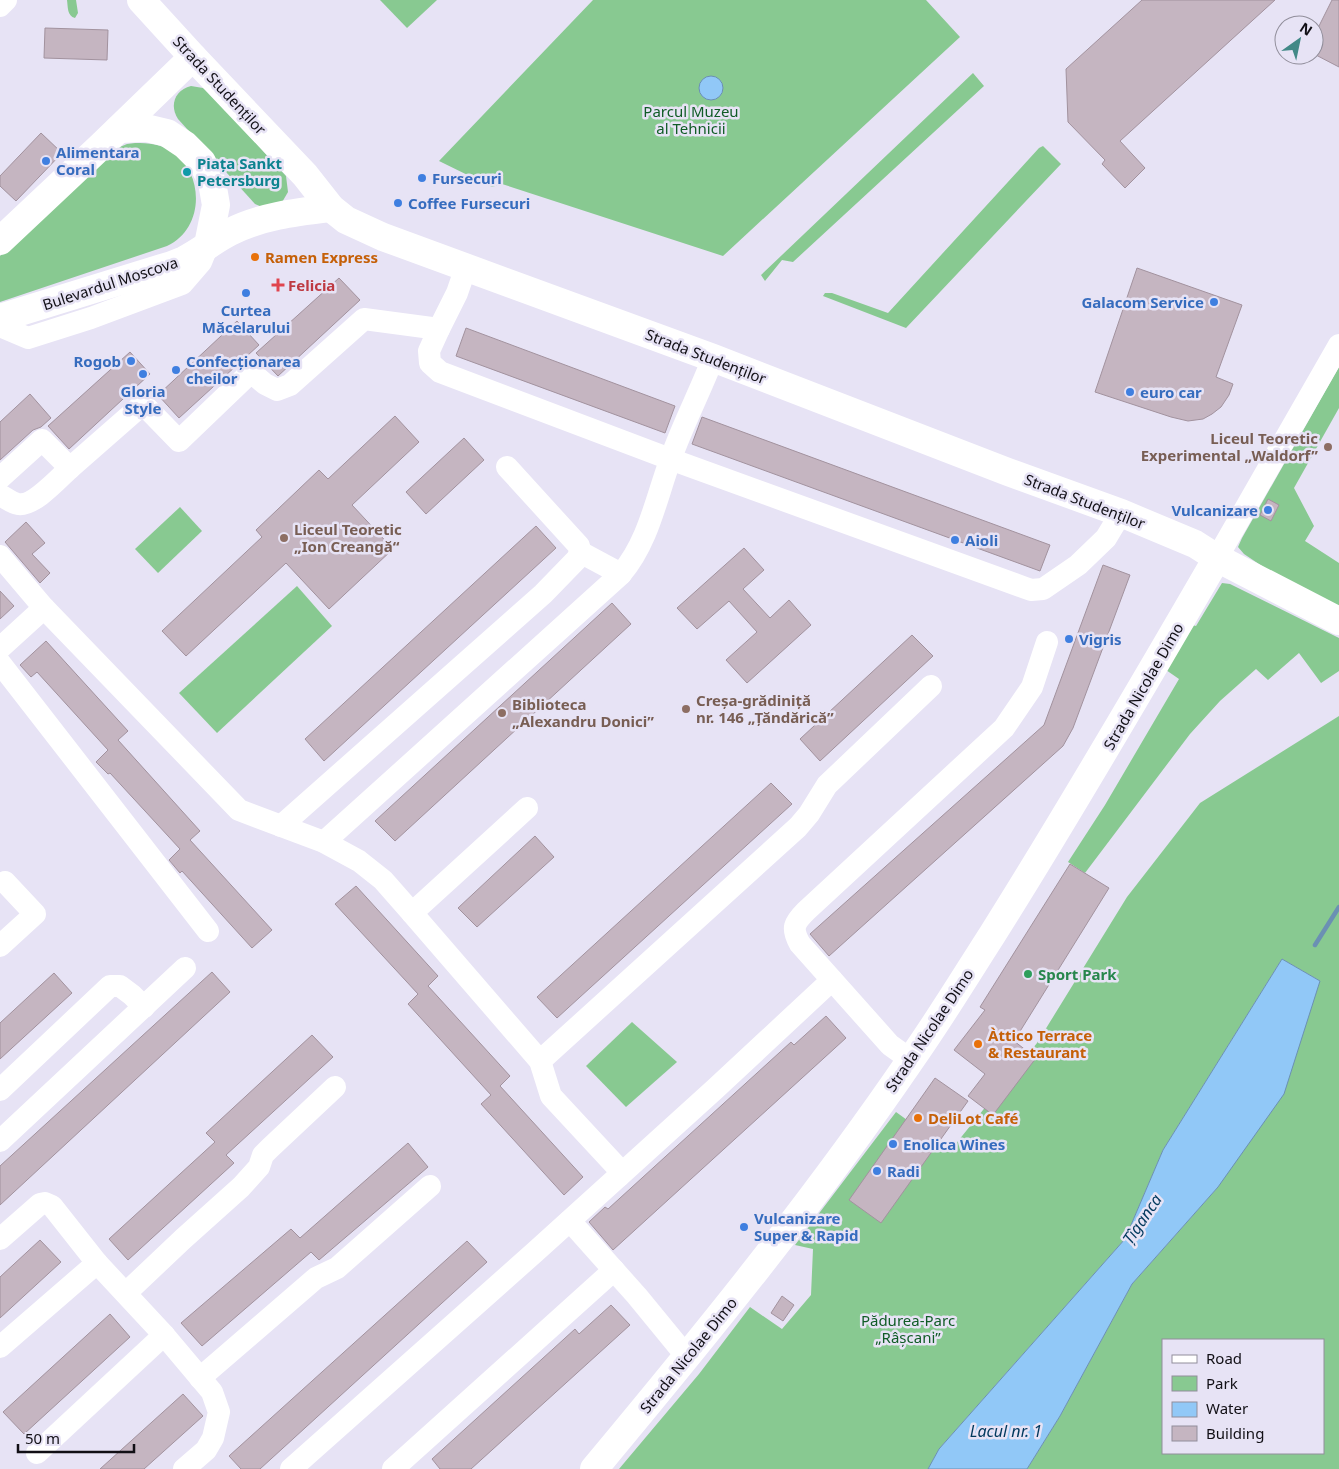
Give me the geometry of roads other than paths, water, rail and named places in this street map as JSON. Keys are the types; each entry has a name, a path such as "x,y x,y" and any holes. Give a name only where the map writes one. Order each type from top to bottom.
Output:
{"main road":[{"name":"Strada Studenților","path":"141,0 305,175 331,208 346,220 466,268 713,358 1121,513 1195,544 1217,558 1339,621"},
{"path":"0,241 193,57"},
{"path":"118,130 146,128 167,133 185,145 202,162 212,182 216,204 208,245"},
{"name":"Bulevardul Moscova","path":"0,318 162,268 183,260 231,231 254,223 300,211 331,208"},
{"name":"Strada Nicolae Dimo","path":"594,1469 688,1357 772,1249 832,1170 911,1060 1038,863 1217,558"}],"street":[{"path":"0,6 6,0"},
{"path":"0,326 28,338 91,318 182,284 201,262 208,245"},
{"path":"466,268 429,352 430,363 440,372 1031,590 1043,589 1078,565 1106,538 1121,513"},
{"path":"0,495 19,505 35,500 143,404 179,441 251,372 265,384 277,390 290,385 364,319 439,329"},
{"path":"1217,558 1339,345"},
{"path":"324,842 621,574 636,553 645,535 670,458 713,358"},
{"path":"0,478 42,440 70,468"},
{"path":"281,826 543,594 577,559 580,552 579,546 507,467"},
{"path":"580,552 621,574"},
{"path":"0,556 44,608 239,810 324,842 359,861 383,880 540,1061 551,1096 616,1166 620,1176"},
{"path":"0,648 44,608"},
{"path":"911,1060 890,1045 832,980 797,939 794,928 798,920 1004,728 1032,687 1046,642"},
{"path":"0,663 208,931"},
{"path":"540,1061 798,827 827,786 931,686"},
{"path":"412,913 527,808"},
{"path":"0,946 35,914 5,882"},
{"path":"0,1141 185,968"},
{"path":"291,1469 620,1176 832,980"},
{"path":"0,1090 110,986 120,986 144,1007"},
{"path":"126,1294 241,1187 259,1167 263,1155 335,1087"},
{"path":"200,1378 316,1278 336,1268 430,1186"},
{"path":"0,1239 40,1204 48,1203 97,1263 164,1335 212,1392 219,1412 213,1438 206,1450 184,1469"},
{"path":"570,1221 688,1357"},
{"path":"0,1347 97,1263"},
{"path":"393,1469 614,1270"},
{"path":"37,1453 164,1335"}],"water":[{"path":"711,76 719,80 723,88 719,96 711,100 703,96 699,88 703,80"},
{"name":"Lacul nr. 1","path":"1282,959 1320,981 1284,1094 1218,1187 1132,1284 1060,1416 1027,1469 928,1469 939,1449 1125,1239 1163,1150"}],"waterway":[{"name":"Țîganca","path":"1315,945 1339,907"}],"place":[{"name":"Alimentara Coral","path":"46,161"},
{"name":"Piața Sankt Petersburg","path":"187,172"},
{"name":"Fursecuri","path":"422,178"},
{"name":"Coffee Fursecuri","path":"398,203"},
{"name":"Ramen Express","path":"255,257"},
{"name":"Felicia","path":"278,285"},
{"name":"Curtea Măcelarului","path":"246,293"},
{"name":"Galacom Service","path":"1214,302"},
{"name":"Rogob","path":"131,361"},
{"name":"Confecționarea cheilor","path":"176,370"},
{"name":"Gloria Style","path":"143,374"},
{"name":"euro car","path":"1130,392"},
{"name":"Liceul Teoretic Experimental „Waldorf”","path":"1328,447"},
{"name":"Vulcanizare","path":"1268,510"},
{"name":"Liceul Teoretic „Ion Creangă“","path":"284,538"},
{"name":"Aioli","path":"955,540"},
{"name":"Vigris","path":"1069,639"},
{"name":"Creșa-grădiniță nr. 146 „Țăndărică”","path":"686,709"},
{"name":"Biblioteca „Alexandru Donici”","path":"502,713"},
{"name":"Sport Park","path":"1028,974"},
{"name":"Àttico Terrace & Restaurant","path":"978,1044"},
{"name":"DeliLot Café","path":"918,1118"},
{"name":"Enolica Wines","path":"893,1144"},
{"name":"Radi","path":"877,1171"},
{"name":"Vulcanizare Super & Rapid","path":"744,1227"}],"park label":[{"name":"Parcul Muzeu al Tehnicii","path":"691,120"},
{"name":"Pădurea-Parc „Râșcani”","path":"908,1328"}]}
